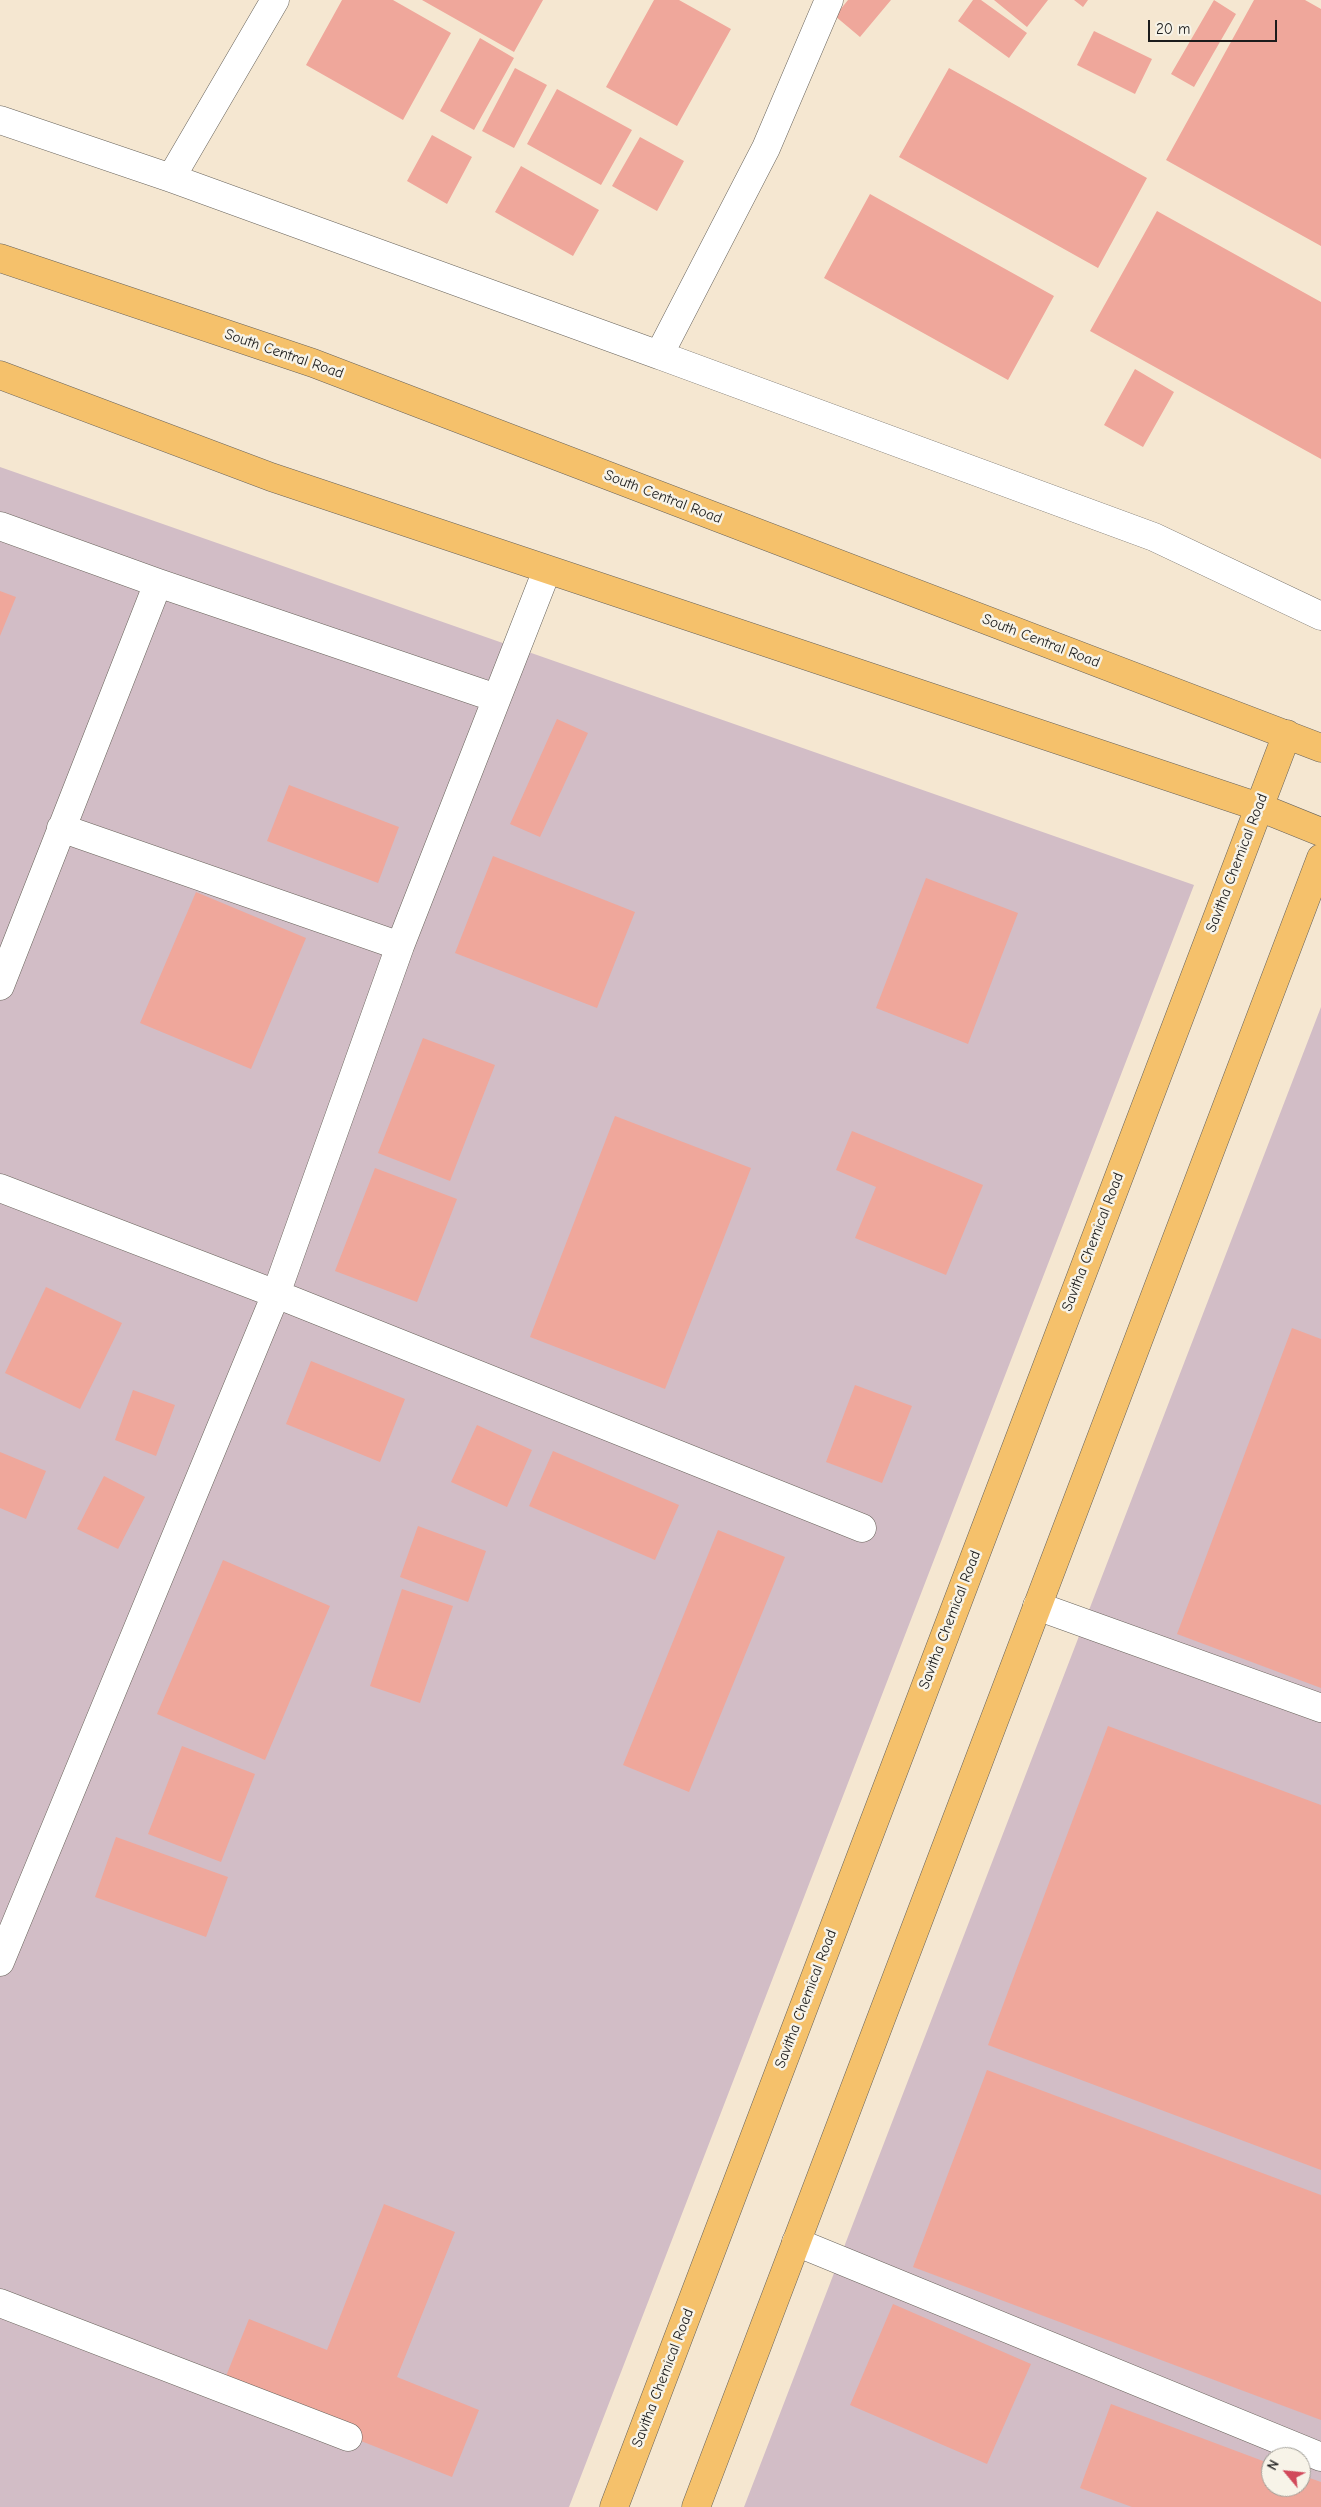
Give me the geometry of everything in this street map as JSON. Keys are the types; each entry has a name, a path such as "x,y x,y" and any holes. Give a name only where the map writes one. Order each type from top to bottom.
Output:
{"main road":[{"name":"South Central Road","path":"0,258 313,364 1321,748"},
{"path":"0,375 271,478 1259,806 1321,832"},
{"name":"Savitha Chemical Road","path":"614,2507 1287,734"},
{"path":"696,2507 1321,858"}],"street":[{"path":"171,178 276,0"},
{"path":"658,355 766,148 829,0"},
{"path":"0,120 171,178 1154,537 1321,616"},
{"path":"0,526 158,583 496,698"},
{"path":"0,1962 276,1294 400,946 547,570"},
{"path":"0,986 158,583"},
{"path":"61,828 400,946"},
{"path":"0,1188 276,1294 862,1528"},
{"path":"1037,1606 1321,1708"},
{"path":"796,2242 1321,2458"},
{"path":"0,2303 348,2437"}],"shaded area":[{"path":"0,467 1194,885 569,2507 0,2507"},
{"path":"1321,1007 1321,2507 744,2507"}],"building":[{"path":"342,0 393,0 451,33 403,120 306,65"},
{"path":"422,0 543,0 514,52"},
{"path":"654,0 679,0 731,29 677,126 606,87"},
{"path":"848,0 891,0 860,37 835,16"},
{"path":"973,0 981,0 1027,33 1009,58 958,21"},
{"path":"994,0 1048,0 1027,27"},
{"path":"1074,0 1088,0 1083,7"},
{"path":"1214,0 1236,14 1194,87 1171,74"},
{"path":"1254,0 1305,0 1321,9 1321,246 1166,160"},
{"path":"1094,31 1152,59 1135,94 1077,65"},
{"path":"480,38 514,58 474,130 440,111"},
{"path":"515,68 547,85 514,148 482,131"},
{"path":"949,68 1147,178 1098,268 899,157"},
{"path":"557,89 632,130 601,185 527,144"},
{"path":"432,135 472,157 447,204 407,181"},
{"path":"640,137 684,161 657,211 612,186"},
{"path":"521,166 599,210 573,256 495,212"},
{"path":"870,194 1054,296 1008,380 824,278"},
{"path":"1157,211 1321,302 1321,459 1090,331"},
{"path":"1135,369 1174,392 1143,447 1104,425"},
{"path":"0,591 16,597 0,636"},
{"path":"557,719 588,733 540,837 510,824"},
{"path":"289,785 399,827 378,883 267,841"},
{"path":"493,856 635,912 597,1008 455,953"},
{"path":"926,878 1018,913 968,1044 876,1008"},
{"path":"196,892 306,938 251,1069 140,1023"},
{"path":"423,1038 495,1065 450,1181 378,1153"},
{"path":"615,1116 751,1168 665,1389 530,1337"},
{"path":"852,1131 983,1185 946,1275 855,1238 876,1187 836,1170"},
{"path":"375,1168 457,1199 417,1302 335,1271"},
{"path":"46,1287 122,1323 80,1409 5,1373"},
{"path":"1292,1328 1321,1339 1321,1688 1177,1634"},
{"path":"311,1361 405,1399 380,1462 286,1424"},
{"path":"855,1385 912,1406 882,1483 826,1462"},
{"path":"133,1390 175,1405 156,1456 115,1440"},
{"path":"477,1425 532,1450 507,1507 451,1482"},
{"path":"553,1451 679,1505 655,1560 529,1506"},
{"path":"0,1452 46,1471 26,1519 0,1508"},
{"path":"104,1476 145,1497 118,1549 77,1529"},
{"path":"418,1526 486,1551 468,1602 400,1577"},
{"path":"718,1530 785,1557 689,1792 623,1765"},
{"path":"223,1560 330,1606 265,1760 157,1714"},
{"path":"402,1589 453,1606 420,1703 370,1686"},
{"path":"1108,1726 1321,1805 1321,2170 988,2045"},
{"path":"182,1746 255,1774 221,1862 148,1834"},
{"path":"116,1837 228,1877 206,1937 95,1897"},
{"path":"987,2070 1321,2195 1321,2420 913,2267"},
{"path":"384,2204 455,2232 397,2377 479,2410 452,2477 222,2386 249,2319 327,2350"},
{"path":"893,2304 1031,2364 987,2464 850,2405"},
{"path":"1111,2404 1261,2460 1261,2497 1311,2497 1311,2478 1321,2482 1321,2507 1132,2507 1080,2488"}]}
